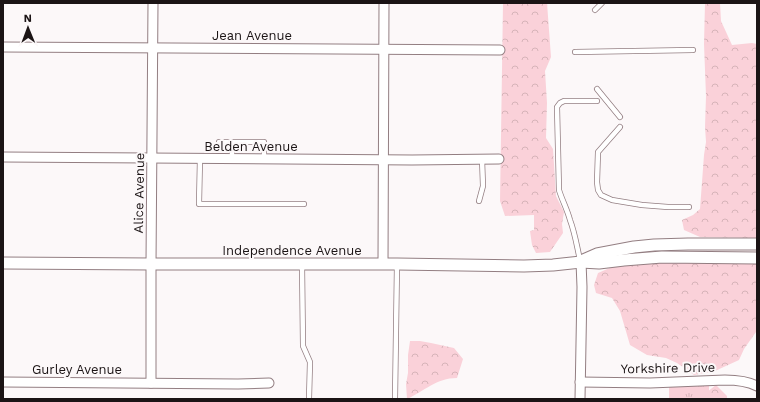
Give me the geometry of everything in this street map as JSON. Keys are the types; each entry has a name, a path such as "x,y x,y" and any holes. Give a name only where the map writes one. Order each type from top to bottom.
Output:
{"street":[{"name":"Alice Avenue","path":"151,383 153,3"},
{"path":"383,264 384,3"},
{"name":"Jean Avenue","path":"3,47 500,50"},
{"name":"Belden Avenue","path":"3,157 499,159"},
{"name":"Independence Avenue","path":"580,262 597,254 634,247 688,244 757,244"},
{"name":"Independence Avenue","path":"3,263 397,264 524,266 580,262 599,263 662,257 757,258"},
{"path":"580,262 582,294 580,399"},
{"name":"Yorkshire Drive","path":"580,382 650,383 737,380 757,386"},
{"name":"Gurley Avenue","path":"3,382 269,383"}],"lane":[{"path":"595,10 602,3"},
{"path":"575,52 693,50"},
{"path":"597,89 620,117"},
{"path":"580,262 570,217 563,203 559,190 557,107 560,103 564,102 597,100"},
{"path":"620,127 598,152 597,182 600,195 612,200 642,205 689,208"},
{"path":"219,142 264,142 264,159"},
{"path":"232,142 232,158"},
{"path":"200,158 199,204 304,204"},
{"path":"480,201 483,186 482,159"},
{"path":"302,264 303,346 310,362 309,399"},
{"path":"396,399 397,264"}],"green space":[{"path":"503,3 547,3 551,57 545,71 547,103 546,138 553,149 556,196 564,212 562,224 563,233 550,252 536,253 532,245 530,231 534,230 534,215 505,216 500,201"},
{"path":"705,3 720,3 721,21 732,45 757,44 757,238 700,237 684,230 682,220 693,215 700,209 706,142 704,44"},
{"path":"643,262 757,264 756,332 744,349 739,360 715,371 694,375 677,363 666,358 647,355 630,345 620,311 612,298 596,293 594,285 598,273 612,267"},
{"path":"410,341 420,341 454,348 463,359 457,378 443,380 407,399 406,384"},
{"path":"669,385 709,385 709,399 669,399"},
{"path":"716,385 727,396 727,399 698,399"}]}
